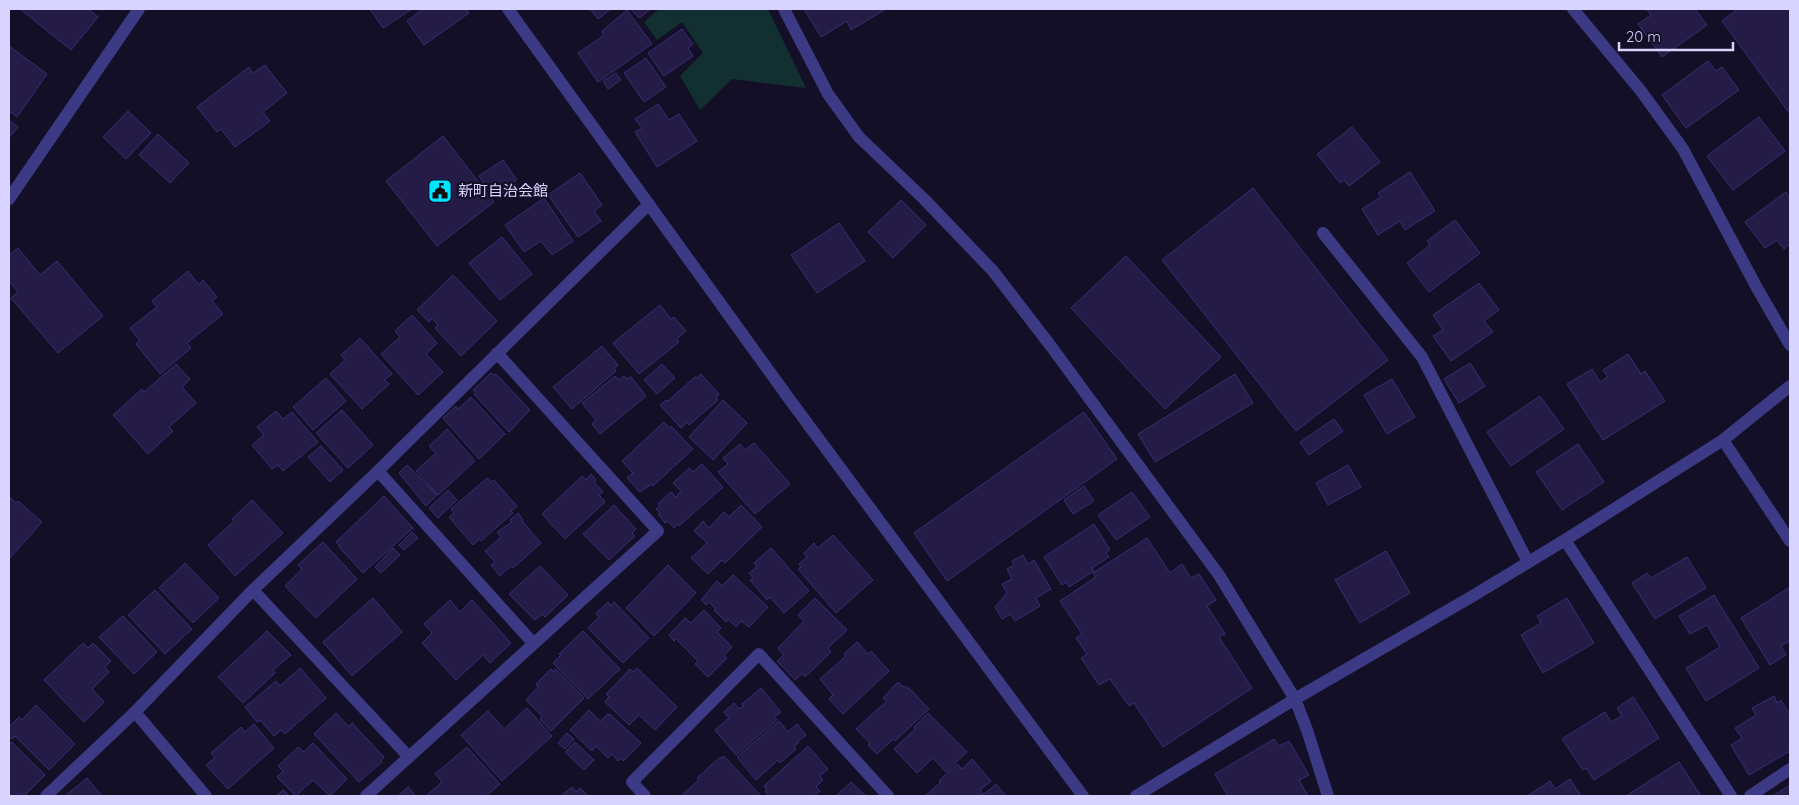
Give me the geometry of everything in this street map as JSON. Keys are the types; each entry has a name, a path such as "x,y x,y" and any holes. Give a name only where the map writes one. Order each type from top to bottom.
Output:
{"street":[{"path":"9,199 139,9"},
{"path":"508,9 790,400 1083,796"},
{"path":"784,9 828,94 859,137 993,271 1050,345 1219,575 1294,700 1307,730 1328,796"},
{"path":"1573,9 1641,91 1683,149 1757,288 1790,345"},
{"path":"46,796 135,712 253,590 378,471 649,204"},
{"path":"1323,233 1422,357 1528,562"},
{"path":"366,796 658,531 497,353"},
{"path":"1136,796 1565,540 1723,440 1790,386"},
{"path":"1723,440 1790,541"},
{"path":"378,471 533,643"},
{"path":"1565,540 1731,796"},
{"path":"253,590 409,757"},
{"path":"645,796 632,782 759,654 888,796"},
{"path":"135,712 206,796"},
{"path":"1750,796 1790,769"}],"green space":[{"path":"659,9 768,9 806,88 732,79 700,110 680,76 703,53 682,22 657,40 644,22"}],"building":[{"path":"20,9 88,9 98,17 71,50"},
{"path":"370,9 412,9 383,28"},
{"path":"423,9 466,9 469,13 424,45 407,21"},
{"path":"590,9 611,9 598,19"},
{"path":"631,9 651,9 639,18"},
{"path":"804,9 886,9 851,30 847,21 821,37"},
{"path":"1695,9 1707,25 1662,57 1638,24 1651,15 1647,10"},
{"path":"1738,9 1790,9 1790,114 1722,21"},
{"path":"627,10 652,44 598,82 578,53 603,36 602,31"},
{"path":"682,29 693,44 688,48 693,56 664,76 648,53"},
{"path":"9,46 47,74 17,117 9,111"},
{"path":"646,58 666,87 644,102 624,73"},
{"path":"1708,61 1716,71 1722,67 1739,90 1686,128 1662,95"},
{"path":"265,65 287,93 263,112 270,121 235,147 221,129 217,132 197,107 249,67 253,73"},
{"path":"616,73 621,80 608,89 603,81"},
{"path":"658,104 669,120 679,114 697,141 657,167 635,132 642,128 635,119"},
{"path":"128,111 151,133 126,159 103,137"},
{"path":"1759,117 1785,151 1733,190 1707,156"},
{"path":"9,120 18,127 9,138"},
{"path":"1352,127 1380,162 1349,186 1344,180 1340,183 1317,154"},
{"path":"158,134 189,163 170,183 139,155"},
{"name":"新町自治会館","path":"443,136 494,202 437,246 386,181"},
{"path":"503,160 517,180 509,185 512,188 503,193 502,190 492,196 479,176"},
{"path":"1410,172 1435,211 1405,230 1400,221 1378,235 1362,209 1381,197 1378,193"},
{"path":"580,173 602,205 594,211 601,221 578,237 548,195"},
{"path":"1253,188 1388,360 1296,431 1162,260"},
{"path":"1786,192 1790,199 1790,244 1784,249 1777,240 1765,248 1745,222"},
{"path":"544,198 573,241 552,255 541,241 524,252 505,225"},
{"path":"901,200 926,225 893,258 868,232"},
{"path":"1455,220 1480,253 1429,292 1407,263 1430,245 1427,241"},
{"path":"839,223 865,261 817,293 791,255"},
{"path":"502,237 532,274 500,300 469,263"},
{"path":"18,248 40,275 57,261 103,316 58,353 11,298 18,292 9,281 9,255"},
{"path":"1126,256 1221,357 1165,409 1071,308"},
{"path":"188,271 199,285 203,280 217,297 212,301 223,314 187,343 191,348 160,374 136,344 140,341 130,328 157,307 152,301"},
{"path":"453,275 497,321 461,356 435,328 438,325 432,318 429,322 417,310"},
{"path":"1479,283 1499,310 1484,321 1493,332 1451,361 1433,336 1443,330 1433,315"},
{"path":"660,305 671,319 674,317 686,331 677,339 679,342 639,374 613,343"},
{"path":"412,315 437,343 426,354 443,372 418,395 381,354 400,337 395,331"},
{"path":"360,338 392,374 384,380 389,384 362,409 330,374 345,360 341,355"},
{"path":"602,346 618,365 614,369 616,371 572,409 553,387"},
{"path":"1628,354 1641,374 1645,371 1665,401 1603,440 1567,384 1592,369 1600,382 1608,377 1603,370"},
{"path":"1470,363 1485,386 1459,403 1444,379"},
{"path":"176,364 190,379 182,387 196,403 169,427 173,431 148,454 113,415 142,389 144,392"},
{"path":"662,364 675,378 657,394 644,380"},
{"path":"491,373 496,374 530,410 509,432 474,394 476,392 473,390"},
{"path":"701,374 719,394 716,398 718,400 689,425 687,422 681,428 660,405 666,400 668,401"},
{"path":"1235,374 1253,403 1155,462 1138,434"},
{"path":"615,376 619,380 624,376 627,379 631,377 646,396 600,434 592,424 596,420 582,403"},
{"path":"326,378 346,401 313,430 293,407"},
{"path":"1392,379 1415,417 1387,434 1364,395"},
{"path":"1540,396 1564,429 1511,466 1487,432"},
{"path":"471,397 505,434 479,459 443,418 456,406 458,409"},
{"path":"723,400 747,423 713,460 689,437"},
{"path":"342,410 373,445 348,468 316,433"},
{"path":"276,411 283,419 292,412 318,442 283,471 278,465 272,469 252,445 264,435 257,427"},
{"path":"1084,412 1117,459 947,581 914,533"},
{"path":"1334,419 1343,431 1309,455 1300,442"},
{"path":"664,422 669,428 671,426 693,449 653,486 652,484 640,492 627,478 633,473 622,461"},
{"path":"447,429 475,461 438,495 416,471 436,453 429,446"},
{"path":"754,443 790,484 755,514 718,472 728,464 723,458 740,444 745,450"},
{"path":"1578,444 1604,482 1562,510 1536,472"},
{"path":"321,446 343,470 330,482 308,457"},
{"path":"702,464 723,487 679,526 677,524 674,528 668,521 665,523 658,514 660,513 656,509 660,506 658,504 671,492 676,497 681,491 673,483 689,468 693,472"},
{"path":"407,465 437,495 426,506 399,473"},
{"path":"1348,465 1361,487 1328,505 1316,483"},
{"path":"591,474 596,480 594,482 603,492 599,495 605,502 565,539 542,514 582,476 586,480"},
{"path":"487,478 491,482 494,480 517,506 511,511 513,513 481,541 479,539 473,545 449,517 454,513 451,509"},
{"path":"1084,486 1094,501 1073,514 1064,500"},
{"path":"448,490 457,500 438,518 429,508"},
{"path":"1132,492 1150,517 1116,540 1098,515"},
{"path":"384,496 413,528 363,573 336,542"},
{"path":"10,497 16,503 18,501 42,522 9,559 9,499"},
{"path":"252,500 283,533 235,576 208,545 234,521 232,519"},
{"path":"614,505 636,529 632,533 635,536 609,560 583,534"},
{"path":"741,505 762,527 725,563 722,560 708,574 691,558 707,543 694,531 703,521 709,528 724,512 729,517"},
{"path":"518,513 522,521 541,543 513,568 511,566 500,576 491,565 495,562 485,551 501,537 497,532 512,522 510,520"},
{"path":"1094,524 1110,550 1106,553 1109,557 1092,568 1094,571 1069,587 1066,582 1062,585 1044,557"},
{"path":"412,532 418,538 404,550 399,545"},
{"path":"833,535 873,580 836,613 798,569 801,567 799,564 807,557 804,553 814,543 818,548"},
{"path":"1147,538 1170,573 1182,564 1191,578 1199,574 1216,600 1207,606 1225,634 1219,637 1252,688 1163,747 1134,703 1129,706 1110,679 1099,685 1081,658 1087,654 1076,638 1082,634 1060,601 1096,577 1093,573"},
{"path":"323,542 357,579 316,618 285,586 302,569 298,565"},
{"path":"393,548 400,555 381,573 375,567"},
{"path":"771,548 809,591 784,613 770,597 767,600 750,580 753,578 749,573 757,567 754,563"},
{"path":"1386,551 1410,593 1360,623 1335,580"},
{"path":"1023,555 1028,564 1034,560 1051,589 1036,598 1040,606 1015,621 1011,614 1002,619 995,607 1007,593 1002,584 1012,579 1007,569 1014,565 1012,561"},
{"path":"1687,557 1706,588 1655,619 1632,583 1647,573 1651,578"},
{"path":"185,563 219,598 193,623 159,588"},
{"path":"668,565 696,593 654,636 626,608"},
{"path":"540,566 568,595 545,617 542,614 535,620 509,594"},
{"path":"733,575 768,607 749,627 741,621 736,627 728,619 726,622 709,602 706,605 701,600 717,581 722,586"},
{"path":"1790,587 1790,641 1781,646 1786,655 1770,665 1741,618"},
{"path":"155,590 192,629 165,654 128,615"},
{"path":"1714,595 1759,668 1706,701 1686,668 1720,647 1707,625 1690,634 1679,616"},
{"path":"373,598 402,632 352,676 323,642"},
{"path":"815,598 847,630 828,648 831,652 805,677 802,674 795,680 777,661 784,655 778,648 804,621 798,615"},
{"path":"1567,598 1594,643 1543,673 1521,635 1541,623 1537,616"},
{"path":"450,600 460,612 472,600 511,643 490,663 483,655 456,680 422,643 432,633 424,624"},
{"path":"608,602 611,606 614,602 649,638 623,663 588,628 599,617 596,613"},
{"path":"704,610 721,628 717,632 732,647 724,656 727,658 708,677 695,664 698,661 676,639 674,641 669,635 685,618 691,623"},
{"path":"123,616 157,652 134,674 99,637"},
{"path":"267,631 291,655 273,670 275,673 243,703 218,677"},
{"path":"583,631 620,669 588,699 553,663 561,655 559,654"},
{"path":"857,642 868,654 871,651 889,671 843,714 829,699 833,695 820,679 846,656 844,654"},
{"path":"83,643 88,648 93,643 111,661 105,667 109,672 92,689 104,702 84,722 44,680"},
{"path":"300,668 326,698 285,734 281,730 274,736 260,720 257,722 245,707 276,681 280,686"},
{"path":"637,668 677,707 655,730 639,715 629,725 605,702 609,697 606,694 630,669 633,672"},
{"path":"551,669 554,672 556,669 584,698 551,731 540,719 542,716 526,700 538,687 536,684"},
{"path":"898,682 903,687 910,689 929,709 895,741 893,739 877,754 868,745 870,743 856,729 887,701 883,698"},
{"path":"761,688 781,712 774,717 777,720 736,755 715,730 729,718 724,712 734,703 739,709 744,706 742,704"},
{"path":"1774,696 1777,703 1781,700 1790,715 1790,751 1749,775 1731,745 1742,738 1735,728 1756,715 1752,708"},
{"path":"1633,697 1659,738 1594,780 1586,768 1583,770 1562,739 1605,712 1611,722 1622,716 1617,708"},
{"path":"36,705 75,744 49,770 15,736 12,739 9,736 9,727 19,717 22,720"},
{"path":"527,708 552,736 502,781 461,735 488,711 504,729"},
{"path":"589,710 600,721 610,714 641,743 623,761 620,758 618,761 612,754 608,758 596,746 592,751 570,730"},
{"path":"336,713 349,727 352,723 384,757 382,762 359,782 314,734"},
{"path":"928,713 967,752 946,772 933,758 917,773 894,749 915,729 914,727"},
{"path":"779,721 788,732 797,724 806,735 794,747 796,749 780,763 778,760 756,780 737,757"},
{"path":"254,724 274,748 228,789 206,765 215,758 211,753 241,727 245,732"},
{"path":"567,733 574,739 565,749 558,743"},
{"path":"1274,739 1279,746 1289,741 1309,775 1299,780 1308,796 1228,796 1215,774"},
{"path":"9,742 10,744 12,742 45,775 24,796 20,793 17,796 9,796"},
{"path":"575,742 594,760 584,770 565,752"},
{"path":"313,743 347,779 330,796 313,780 296,796 277,777 283,771 278,766 298,747 304,752"},
{"path":"808,746 828,769 820,776 823,780 816,787 820,791 814,796 769,796 764,786"},
{"path":"467,747 500,784 486,796 426,796 442,782 435,774"},
{"path":"724,756 761,796 681,796 699,780 697,778 720,757"},
{"path":"972,759 991,781 980,790 983,794 980,796 925,796 957,764 962,769"},
{"path":"1679,762 1701,796 1626,796"},
{"path":"87,778 101,795 65,796"},
{"path":"1570,779 1581,796 1527,796 1550,781 1555,789"},
{"path":"851,782 866,796 836,796"},
{"path":"996,784 1006,796 982,796"},
{"path":"1790,785 1790,796 1773,796"},
{"path":"408,787 416,796 398,796"},
{"path":"572,787 576,792 580,788 588,796 561,796"},
{"path":"283,790 289,796 276,796"}],"place":[{"name":"新町自治会館","path":"440,191"}]}
